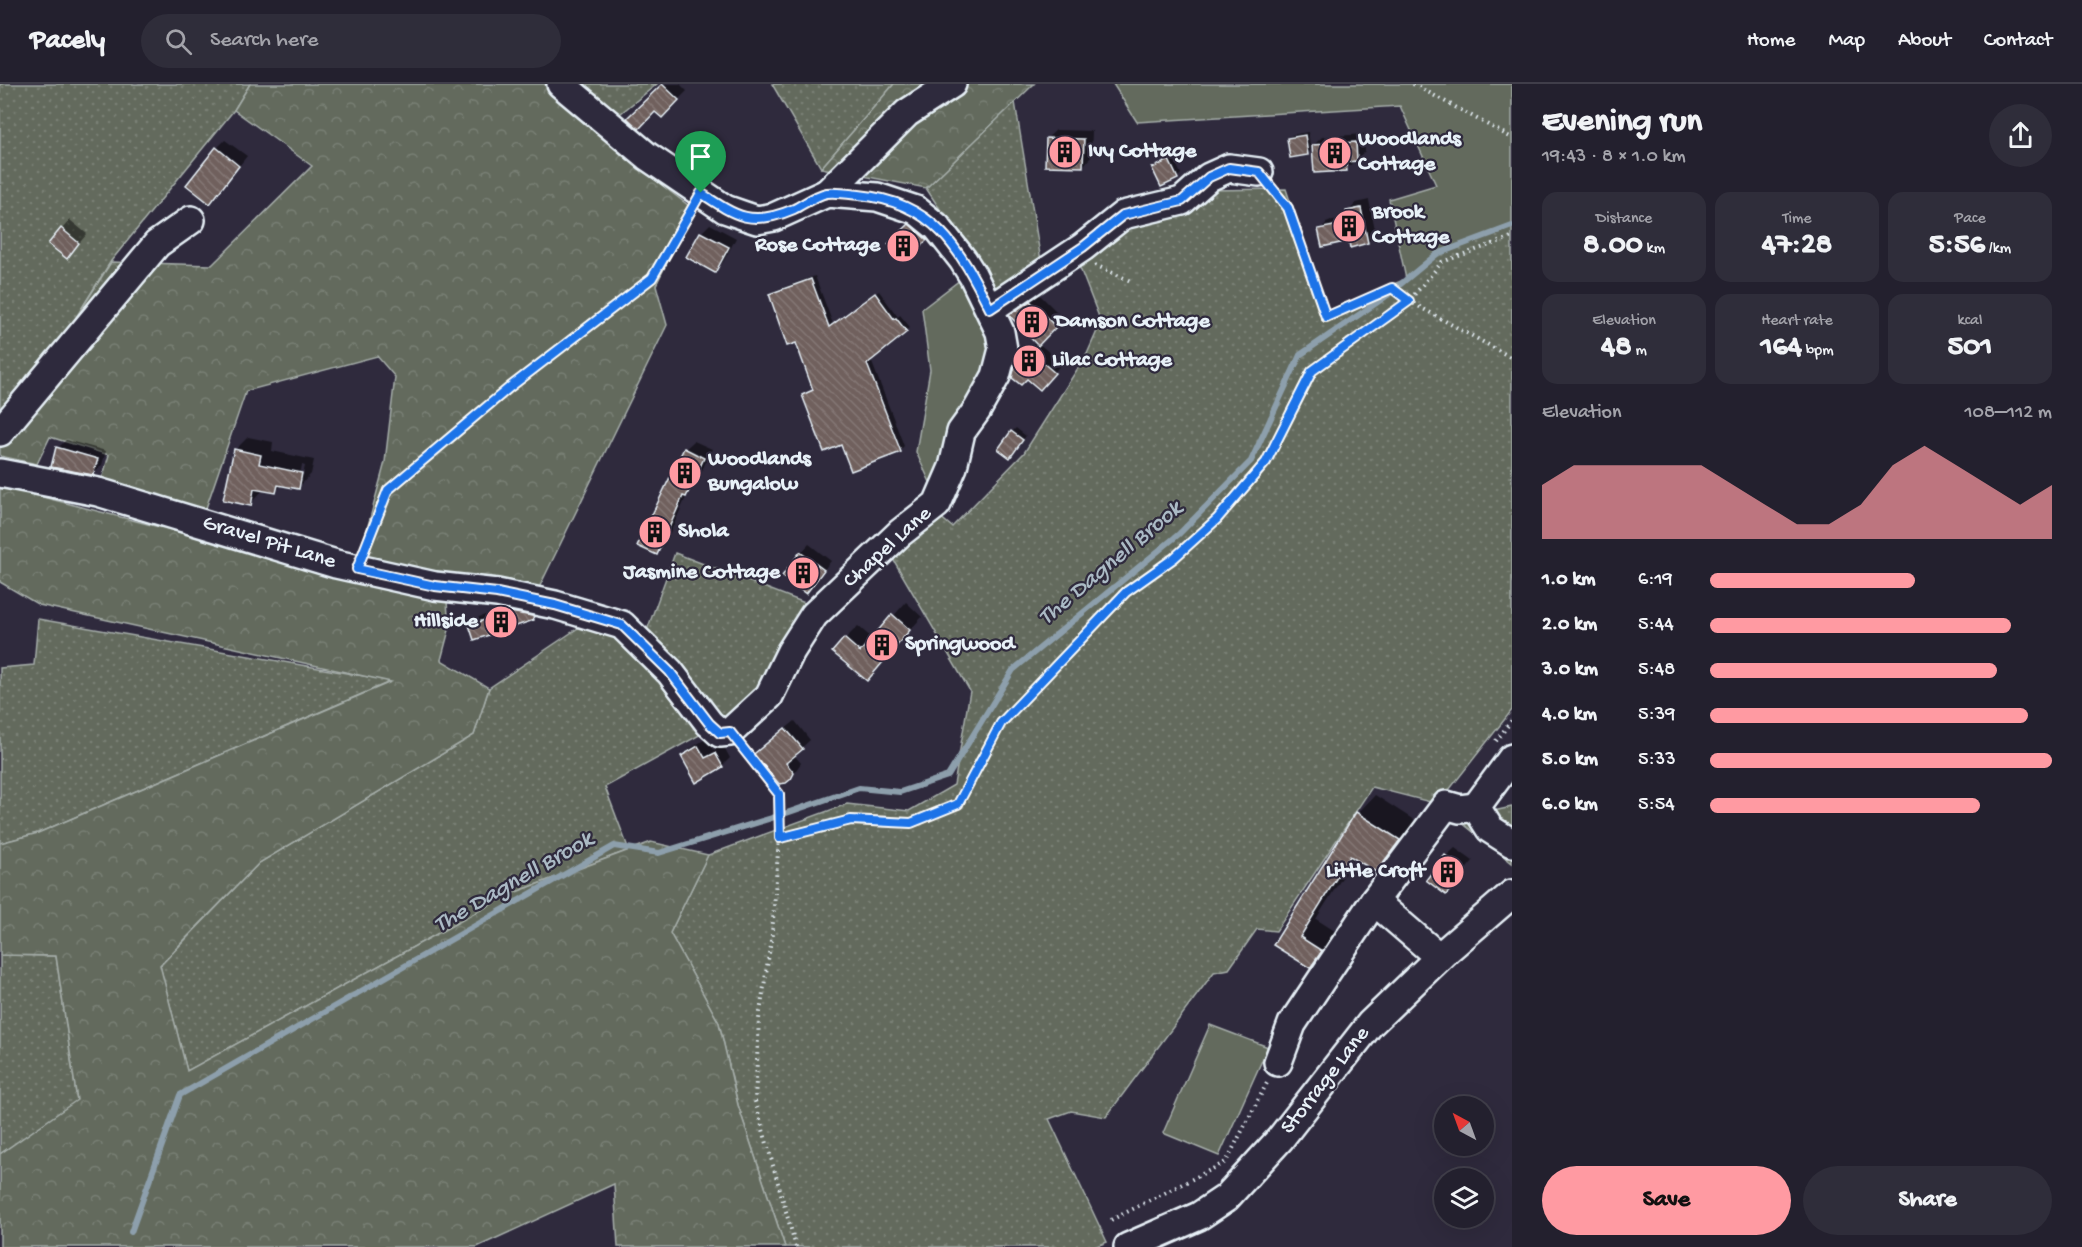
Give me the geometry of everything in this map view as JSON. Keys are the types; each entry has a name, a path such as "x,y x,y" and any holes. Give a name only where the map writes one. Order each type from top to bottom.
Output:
{"street":[{"name":"Chapel Lane","path":"561,84 647,156 725,209 758,220 774,217 827,193 877,197 916,210 937,227 963,260 1000,332 1003,349 996,376 977,410 961,432 953,467 937,504 900,533 814,615 791,651 769,696 719,728"},
{"path":"827,193 907,113 952,84"},
{"path":"990,309 1083,247 1123,215 1182,201 1209,177 1229,168 1259,172"},
{"path":"0,432 157,244 191,220"},
{"name":"Gravel Pit Lane","path":"0,473 98,492 357,569 435,586 508,595 555,605 622,625 670,672 719,728"},
{"path":"1278,1062 1292,1024 1374,901 1446,805 1460,809 1476,807 1512,758"},
{"path":"1476,807 1490,829 1512,843"},
{"name":"Storrage Lane","path":"1128,1247 1199,1216 1226,1198 1280,1139 1370,1024 1439,957 1512,894"},
{"path":"1374,901 1399,920 1439,957"}],"path":[{"path":"1413,84 1512,138"},
{"path":"1259,172 1288,208 1326,317 1392,288 1409,301 1512,358"},
{"path":"357,569 388,490 510,387 652,278 701,193"},
{"path":"780,838 851,820 911,823 958,804 1001,723 1126,592 1174,558 1217,519 1266,462 1312,371 1409,301 1442,262 1512,237"},
{"path":"1083,247 1096,266 1133,282"},
{"path":"719,728 779,794 780,838 772,934 759,1019 755,1101 795,1247"},
{"path":"1111,1220 1226,1162 1278,1062"}],"green space":[{"path":"0,84 250,84 234,110 111,261 29,393 0,434"},
{"path":"250,84 544,84 624,156 693,209 656,285 667,325 536,594 360,556 385,462 395,377 377,356 246,391 205,511 101,483 109,455 50,437 37,464 0,456 0,434 29,393 111,262 212,265 312,166 234,110"},
{"path":"582,84 657,84 616,117"},
{"path":"772,84 894,84 821,168"},
{"path":"894,84 1034,84 926,188 821,168"},
{"path":"1113,84 1512,84 1512,226 1437,254 1406,279 1389,199 1436,185 1400,106 1137,122"},
{"path":"1015,102 1041,261 996,295 926,188"},
{"path":"1286,189 1327,312 1406,279 1437,254 1512,226 1512,710 1438,804 1372,787 1276,931 1257,929 1229,969 1214,972 1106,1117 1071,1111 1049,1119 1107,1242 1094,1247 785,1247 738,1105 719,1023 670,933 708,855 847,804 909,811 954,785 970,691 890,554 939,516 952,527 1024,453 1087,354 1101,322 1078,263 1125,228 1210,190"},
{"path":"964,277 998,344 935,493 916,452 930,370 922,309"},
{"path":"0,486 447,601 449,630 441,660 489,688 474,735 259,863 160,965 187,1071 508,895 651,842 708,855 670,933 719,1023 738,1105 785,1247 618,1247 614,1184 477,1247 0,1247 0,1154 77,1100 56,956 0,955 0,843 38,833 391,682 39,605 0,582"},
{"path":"675,553 810,605 766,689 722,725 646,633"},
{"path":"38,619 392,681 38,833 0,843 0,668 34,665"},
{"path":"590,620 636,644 705,732 605,787 629,850 508,895 187,1071 160,966 259,863 474,735 489,688"},
{"path":"1512,807 1512,863 1457,819"},
{"path":"0,955 56,956 77,1101 0,1154"},
{"path":"1210,1025 1268,1047 1219,1156 1163,1133"}],"building":[{"path":"662,84 679,100 662,118 655,112 639,129 627,118"},
{"path":"1305,135 1308,155 1290,158 1287,138"},
{"name":"Ivy Cottage","path":"1046,138 1084,139 1083,167 1045,166"},
{"name":"Woodlands Cottage","path":"1356,142 1357,161 1346,162 1347,171 1314,173 1312,145"},
{"path":"216,147 239,166 210,204 186,185"},
{"path":"1169,160 1178,179 1161,187 1152,168"},
{"name":"Brook Cottage","path":"1361,208 1368,243 1350,248 1349,241 1322,247 1318,229 1349,223 1346,211"},
{"name":"Rose Cottage","path":"909,224 927,240 905,261 888,244"},
{"path":"61,228 79,243 67,259 48,244"},
{"path":"700,232 729,247 715,273 686,257"},
{"path":"811,279 829,327 875,293 894,319 896,318 907,332 867,364 901,452 851,471 841,445 824,452 802,395 813,390 796,343 787,346 769,294"},
{"name":"Damson Cottage","path":"1030,301 1056,327 1038,346 1009,315"},
{"name":"Lilac Cottage","path":"1027,349 1055,373 1040,390 1027,379 1021,385 1012,378 1016,361"},
{"path":"1011,431 1023,440 1010,458 998,449"},
{"path":"56,447 98,459 93,475 51,467"},
{"path":"684,448 704,458 686,497 683,496 657,555 637,546"},
{"path":"234,449 261,455 259,464 302,473 299,489 278,485 276,493 254,489 251,506 223,500"},
{"name":"Jasmine Cottage","path":"800,552 824,570 806,594 782,576"},
{"name":"Hillside","path":"510,612 533,616 534,620 474,640 469,625"},
{"name":"Springwood","path":"892,614 910,630 867,681 832,652 844,638 860,652"},
{"path":"785,728 803,749 786,763 794,773 791,779 779,784 764,766 759,770 749,758"},
{"path":"698,746 705,758 715,753 723,767 696,783 681,756"},
{"path":"1356,812 1400,840 1376,872 1350,856 1300,937 1322,951 1310,968 1273,945"},
{"name":"Little Croft","path":"1445,855 1466,871 1446,895 1426,880"}],"waterway":[{"name":"The Dagnell Brook","path":"131,1232 180,1095 614,846 659,853 859,788 900,792 948,776 1013,670 1179,534 1251,461 1300,355 1385,297 1437,254 1512,226"}],"place":[{"name":"Ivy Cottage","path":"1065,152"},
{"name":"Woodlands Cottage","path":"1335,153"},
{"name":"Brook Cottage","path":"1349,226"},
{"name":"Rose Cottage","path":"903,246"},
{"name":"Damson Cottage","path":"1032,322"},
{"name":"Lilac Cottage","path":"1029,361"},
{"name":"Woodlands Bungalow","path":"685,473"},
{"name":"Shola","path":"655,532"},
{"name":"Jasmine Cottage","path":"803,573"},
{"name":"Hillside","path":"501,622"},
{"name":"Springwood","path":"882,645"},
{"name":"Little Croft","path":"1448,872"}],"route":[{"path":"1229,168 1259,172 1288,208 1326,317 1392,288 1409,301 1312,371 1266,462 1217,519 1174,558 1126,592 1001,723 958,804 911,823 851,820 780,838 779,794 730,732 720,733 709,723 670,672 622,625 555,605 497,593 435,586 357,569 388,490 510,387 652,278 701,193 725,209 758,220 774,217 827,193 877,197 916,210 937,227 963,260 990,309 1083,247 1123,215 1182,201 1209,177 1229,168"}]}
